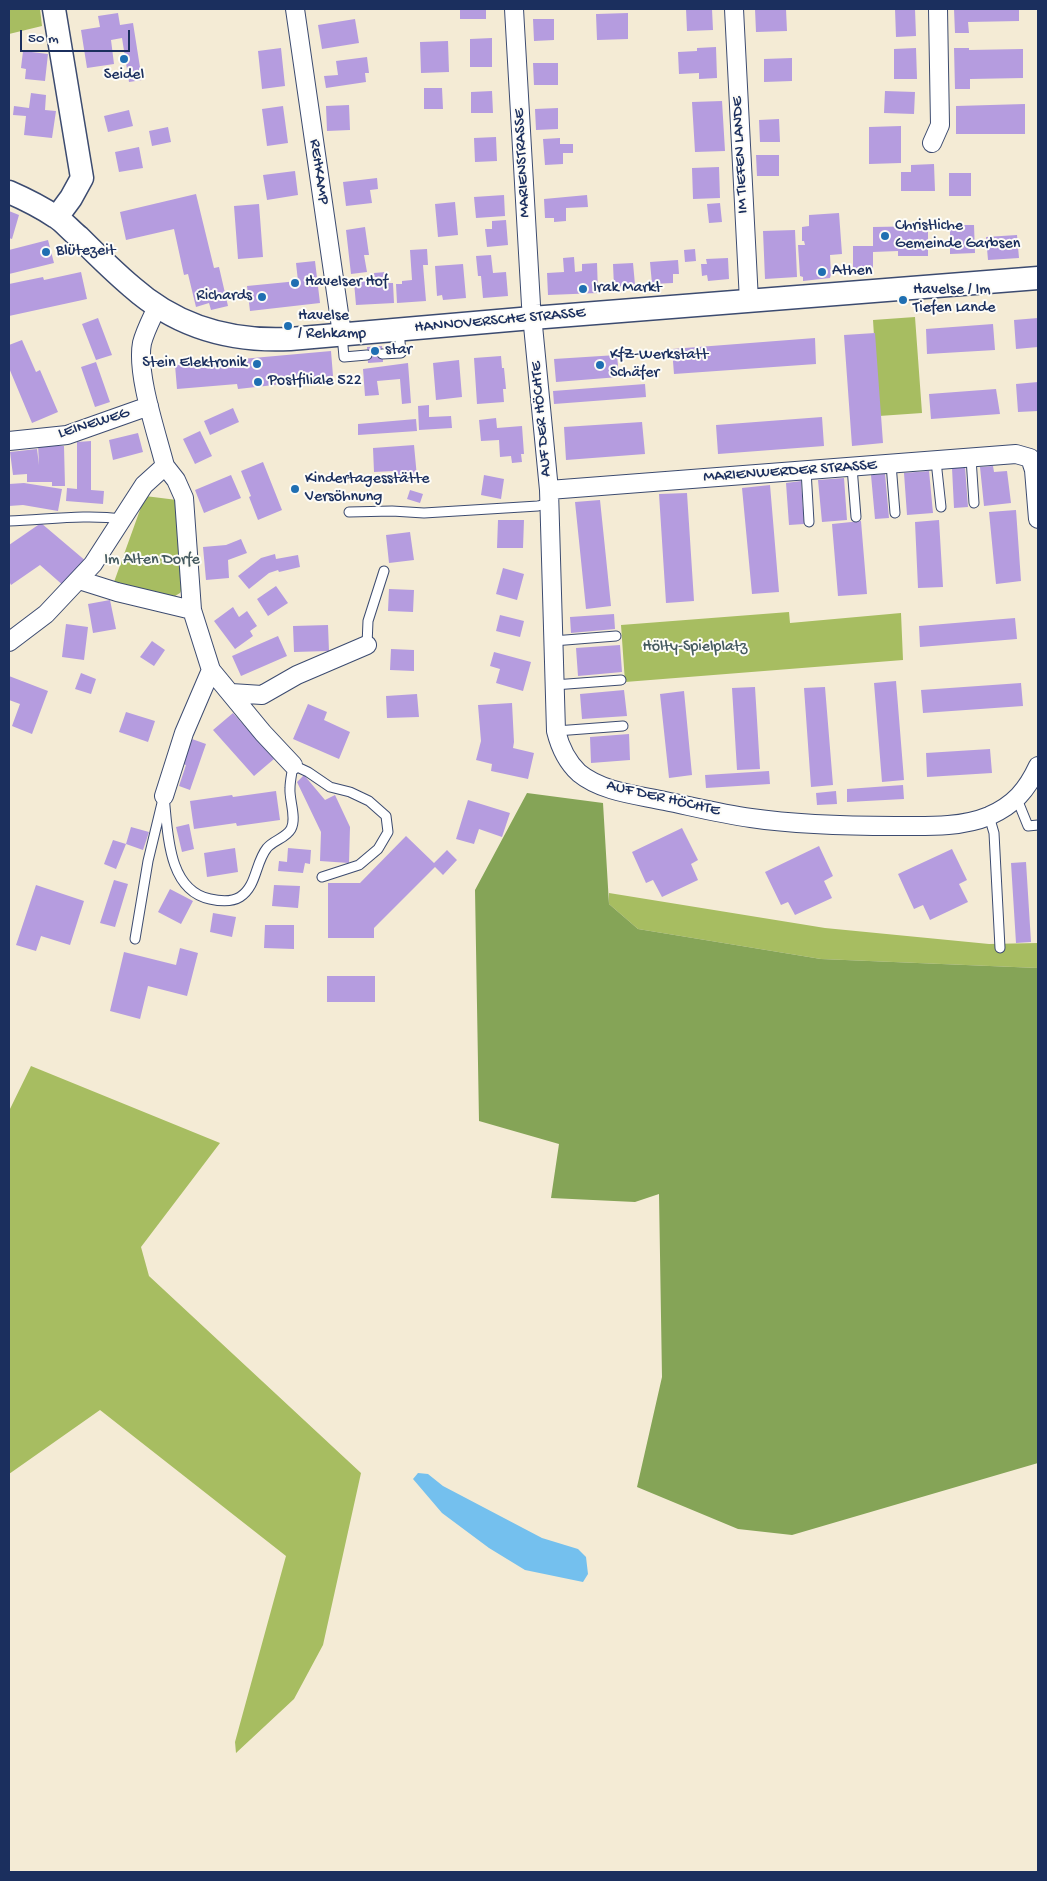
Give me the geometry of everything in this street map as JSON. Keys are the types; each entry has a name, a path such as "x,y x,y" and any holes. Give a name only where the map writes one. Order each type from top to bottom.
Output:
{"street":[{"path":"54,9 82,178 57,218"},
{"name":"REHKAMP","path":"295,9 342,334"},
{"name":"MARIENSTRASSE","path":"514,9 532,318"},
{"name":"IM TIEFEN LANDE","path":"734,9 749,302"},
{"path":"932,143 940,125 938,9"},
{"name":"HANNOVERSCHE STRASSE","path":"9,192 26,199 57,218 133,288 157,307 199,328 225,336 249,340 290,339 1038,278"},
{"path":"157,307 142,343 141,365 149,406 165,466 176,480 184,498 192,610 211,670 293,765"},
{"name":"AUF DER HÖCHTE","path":"532,318 549,496 556,730 567,760 580,774 599,784 632,794 750,818 845,826 917,826 955,824 989,816 1017,799 1030,784 1038,766"},
{"name":"LEINEWEG","path":"9,441 68,435 149,406"},
{"name":"MARIENWERDER STRASSE","path":"549,496 806,470 1016,454 1030,458 1034,470 1038,519"},
{"path":"9,642 46,614 79,580 93,564 144,485 165,466"},
{"path":"79,580 117,592 192,610"},
{"path":"231,694 262,695 297,675 366,644"},
{"path":"164,796 184,734 211,670"}],"lane":[{"path":"382,354 401,353 399,329"},
{"path":"342,334 344,358 367,355"},
{"path":"971,458 974,503"},
{"path":"936,461 940,507"},
{"path":"891,464 895,513"},
{"path":"852,467 856,517"},
{"path":"806,470 809,522"},
{"path":"349,512 392,511 424,513 538,506 549,496"},
{"path":"9,521 97,516 122,519"},
{"path":"366,644 368,621 384,571"},
{"path":"553,641 616,636"},
{"path":"554,685 621,680"},
{"path":"556,730 623,726"},
{"path":"164,796 171,851 183,882 190,890 204,898 228,900 239,898 248,888 268,847 286,835 291,829 293,821 290,789 293,765 308,772 330,787 350,792 369,801 386,816 388,832 378,849 359,865 322,877"},
{"path":"135,939 148,861 164,796"},
{"path":"1017,799 1028,826 1038,826"},
{"path":"989,816 994,833 1000,948"}],"green space":[{"path":"9,9 40,9 42,26 9,34"},
{"path":"915,317 922,413 879,416 873,320"},
{"name":"Im Alten Dorfe","path":"145,496 177,500 182,589 175,596 118,585 114,582"},
{"name":"Hölty-Spielplatz","path":"789,612 790,623 901,613 903,660 625,682 621,625"},
{"path":"527,793 603,803 609,904 638,929 821,959 1038,968 1038,1463 792,1535 738,1529 637,1487 662,1377 659,1194 635,1202 551,1198 559,1144 479,1121 475,890"},
{"path":"609,893 825,928 989,944 1038,943 1038,968 821,959 638,929 609,904"},
{"path":"31,1066 220,1143 141,1247 149,1276 361,1473 323,1645 294,1699 236,1753 235,1742 286,1556 100,1410 9,1474 9,1111"}],"water":[{"path":"418,1473 428,1474 443,1486 542,1538 578,1549 586,1557 588,1574 583,1582 525,1570 489,1548 442,1513 413,1479"}],"building":[{"path":"460,9 486,9 486,19 460,19"},
{"path":"686,9 712,9 713,30 687,31"},
{"path":"755,9 786,9 787,31 756,32"},
{"path":"895,9 915,9 916,36 896,37"},
{"path":"954,9 1019,9 1019,21 968,22 969,33 955,33"},
{"path":"118,13 120,25 133,23 142,80 129,82 122,38 111,40 114,64 87,68 81,30 100,27 98,16"},
{"path":"628,13 628,39 597,40 596,14"},
{"path":"355,19 359,43 322,49 318,25"},
{"path":"533,19 554,19 554,40 534,41"},
{"path":"492,38 492,67 470,67 470,39"},
{"path":"448,41 449,72 421,73 420,42"},
{"path":"716,47 717,78 699,79 699,73 679,74 678,52"},
{"path":"281,48 285,86 262,89 258,51"},
{"path":"916,48 917,79 894,79 894,49"},
{"path":"954,48 969,48 969,50 1023,49 1023,78 970,79 970,89 955,89"},
{"path":"23,51 48,54 45,81 25,79 26,69 21,68"},
{"path":"367,57 369,73 365,73 366,82 326,88 324,76 338,75 336,61"},
{"path":"792,58 792,81 764,82 764,59"},
{"path":"533,63 558,63 558,85 534,85"},
{"path":"424,88 442,88 443,109 424,109"},
{"path":"492,91 493,113 471,113 471,92"},
{"path":"885,91 915,92 914,114 884,113"},
{"path":"31,93 46,95 45,110 56,111 52,138 24,135 26,116 13,115 14,106 29,108"},
{"path":"722,101 725,151 695,152 692,102"},
{"path":"1025,104 1025,134 956,134 956,106"},
{"path":"349,105 350,130 327,131 326,106"},
{"path":"283,106 288,143 267,146 262,109"},
{"path":"558,108 558,129 536,130 535,109"},
{"path":"129,110 133,126 108,132 104,116"},
{"path":"779,119 780,142 760,142 759,120"},
{"path":"901,126 901,163 869,164 869,127"},
{"path":"168,127 171,142 152,146 149,131"},
{"path":"496,137 497,161 475,162 474,138"},
{"path":"560,138 560,144 573,144 573,153 563,153 563,164 545,165 543,139"},
{"path":"139,147 143,168 119,172 115,152"},
{"path":"756,155 779,155 779,176 757,176"},
{"path":"934,164 935,191 901,191 901,172 911,172 911,165"},
{"path":"719,167 720,198 693,199 692,168"},
{"path":"295,171 298,195 267,200 263,175"},
{"path":"949,173 971,173 971,196 949,196"},
{"path":"377,178 378,189 370,190 372,203 346,206 343,182"},
{"path":"196,194 214,268 219,267 228,306 211,310 209,303 196,307 188,274 184,275 174,229 126,240 120,212"},
{"path":"504,195 505,216 476,218 474,197"},
{"path":"587,195 588,207 566,208 566,221 554,222 554,218 545,218 544,199"},
{"path":"455,202 458,235 438,237 435,204"},
{"path":"720,203 722,222 709,223 707,204"},
{"path":"259,204 263,257 238,259 234,206"},
{"path":"9,211 19,215 12,239 9,238"},
{"path":"839,213 842,254 830,255 830,278 803,281 803,277 800,276 798,245 805,245 804,241 802,241 802,227 809,226 809,215"},
{"path":"506,220 508,245 487,247 485,229 492,229 492,221"},
{"path":"950,225 974,225 975,253 950,254"},
{"path":"928,226 928,256 898,256 898,251 873,252 873,273 853,273 853,246 873,246 873,227"},
{"path":"365,227 369,255 364,255 367,272 351,274 346,230"},
{"path":"795,230 797,277 765,279 763,231"},
{"path":"1017,235 1019,258 988,260 986,237"},
{"path":"48,240 54,263 9,274 9,250"},
{"path":"427,249 428,265 423,265 426,301 397,303 396,284 412,280 410,250"},
{"path":"695,249 696,261 685,262 684,250"},
{"path":"491,255 493,273 506,272 508,296 483,298 481,276 478,276 476,256"},
{"path":"574,257 575,272 582,271 582,264 597,263 598,293 548,295 547,273 564,272 563,258"},
{"path":"728,258 729,279 708,281 707,275 702,276 701,264 707,264 706,259"},
{"path":"678,260 679,274 673,274 673,283 652,284 650,262"},
{"name":"Havelser Hof","path":"315,261 320,303 250,311 247,286 298,281 296,263"},
{"path":"633,263 635,285 614,287 613,264"},
{"path":"463,264 466,298 443,300 442,295 437,296 435,266"},
{"path":"81,272 87,299 9,316 9,284 43,277 44,280"},
{"path":"386,272 387,283 393,283 394,303 356,305 354,282 375,280 374,273"},
{"path":"98,318 112,355 96,360 82,324"},
{"path":"1038,318 1038,347 1016,349 1014,320"},
{"path":"993,324 995,350 927,354 926,329"},
{"path":"875,333 883,443 852,446 844,335"},
{"path":"815,338 816,364 674,374 672,349"},
{"path":"22,340 36,372 40,370 58,412 32,423 9,368 9,345"},
{"path":"382,346 383,362 368,363 367,347"},
{"path":"331,351 333,376 283,381 283,384 238,389 237,384 177,389 175,365"},
{"path":"617,355 619,377 556,382 554,359"},
{"path":"501,356 506,389 503,389 504,402 477,404 474,358"},
{"path":"459,360 462,397 436,400 433,363"},
{"path":"96,362 110,402 95,407 81,367"},
{"path":"408,363 411,403 402,404 400,379 377,381 379,395 365,396 363,369"},
{"path":"1038,382 1038,411 1018,412 1016,384"},
{"path":"645,384 646,397 554,404 553,391"},
{"path":"996,389 1000,414 931,419 929,394"},
{"path":"429,405 429,417 451,416 452,428 419,430 418,406"},
{"path":"233,408 239,422 210,435 204,421"},
{"path":"822,417 824,446 718,454 716,425"},
{"path":"496,418 497,428 522,426 524,454 521,454 522,462 512,463 511,456 500,457 499,440 481,441 479,420"},
{"path":"416,419 417,431 358,435 358,424"},
{"path":"642,422 645,454 566,460 564,427"},
{"path":"200,431 212,456 195,464 183,439"},
{"path":"138,433 143,452 113,460 109,440"},
{"path":"91,441 91,490 104,491 103,504 66,501 67,488 77,489 77,442"},
{"path":"51,443 52,446 64,446 65,486 52,486 52,482 27,482 27,474 13,475 10,452 37,449 39,465 38,444"},
{"path":"414,445 417,477 394,479 394,471 374,472 373,448"},
{"path":"263,462 282,510 258,520 241,471"},
{"path":"993,466 994,472 1007,471 1011,503 984,506 980,467"},
{"path":"965,467 968,507 954,508 952,468"},
{"path":"929,471 933,513 907,515 904,473"},
{"path":"885,474 889,518 875,519 871,475"},
{"path":"231,475 241,498 204,513 195,490"},
{"path":"484,475 504,479 501,499 481,495"},
{"path":"844,478 847,520 822,522 818,480"},
{"path":"801,481 804,524 789,525 786,483"},
{"path":"24,483 62,489 58,511 23,505 9,506 9,484"},
{"path":"770,485 779,592 752,594 742,488"},
{"path":"410,490 423,494 420,503 407,499"},
{"path":"687,493 694,601 666,603 659,494"},
{"path":"600,500 611,606 586,609 575,502"},
{"path":"1016,510 1021,581 996,584 989,512"},
{"path":"498,520 524,520 523,548 497,548"},
{"path":"939,520 943,587 918,588 915,522"},
{"path":"861,521 867,594 838,596 832,524"},
{"path":"41,523 87,562 65,587 40,565 11,585 9,581 9,545"},
{"path":"410,532 414,560 389,563 386,535"},
{"path":"241,539 247,553 228,560 229,578 206,580 203,547 226,545"},
{"path":"275,554 276,559 298,555 300,567 269,573 249,589 238,576 261,558"},
{"path":"503,568 524,574 517,600 496,594"},
{"path":"276,586 288,603 268,616 257,599"},
{"path":"389,589 414,590 413,612 388,611"},
{"path":"110,600 116,629 93,633 88,604"},
{"path":"233,607 239,617 247,611 257,626 250,631 253,636 235,649 214,621"},
{"path":"614,614 615,629 571,633 570,617"},
{"path":"500,615 524,621 520,637 496,631"},
{"path":"1015,618 1017,639 920,647 919,626"},
{"path":"66,624 88,627 84,660 62,657"},
{"path":"328,625 329,651 294,652 293,626"},
{"path":"278,636 287,656 241,676 232,656"},
{"path":"152,641 165,650 154,666 140,657"},
{"path":"620,645 622,672 578,676 576,648"},
{"path":"391,649 414,650 414,671 390,670"},
{"path":"494,652 531,662 523,691 496,683 500,669 490,666"},
{"path":"81,673 96,679 91,694 75,689"},
{"path":"9,676 48,691 32,734 12,726 20,704 9,700"},
{"path":"896,681 904,780 882,782 874,683"},
{"path":"1021,683 1023,706 923,713 921,690"},
{"path":"755,687 760,769 737,770 732,688"},
{"path":"825,687 833,785 811,787 804,688"},
{"path":"624,690 627,716 582,719 580,694"},
{"path":"684,691 692,775 669,778 660,694"},
{"path":"417,694 419,717 387,718 386,696"},
{"path":"512,703 513,748 534,753 528,779 491,771 492,764 476,760 481,741 478,705"},
{"path":"308,704 327,712 324,720 350,732 339,759 293,739"},
{"path":"126,712 155,721 148,742 119,732"},
{"path":"233,713 274,759 254,776 213,730"},
{"path":"629,734 630,760 591,763 590,737"},
{"path":"192,739 206,744 190,790 179,786 186,765 183,764"},
{"path":"990,749 992,773 927,777 926,753"},
{"path":"769,771 770,784 706,788 705,775"},
{"path":"304,775 325,800 335,795 350,827 349,863 320,861 321,832 297,782"},
{"path":"903,785 904,799 847,802 847,789"},
{"path":"276,791 280,820 237,826 236,823 194,829 190,801"},
{"path":"836,791 837,804 817,805 816,793"},
{"path":"468,800 510,813 502,837 479,829 474,844 456,839"},
{"path":"189,824 194,849 182,852 176,827"},
{"path":"131,827 149,832 143,850 126,844"},
{"path":"682,828 698,860 691,864 698,880 662,897 653,880 646,883 632,852"},
{"path":"406,836 434,863 447,850 457,860 443,875 435,867 374,928 374,938 328,938 328,883 360,883"},
{"path":"113,840 126,844 116,869 104,864"},
{"path":"819,846 833,876 824,881 832,898 795,915 788,902 781,905 765,872"},
{"path":"235,848 238,872 207,877 204,853"},
{"path":"288,848 311,850 310,864 305,863 303,873 278,871 279,861 287,862"},
{"path":"952,849 967,880 959,884 968,902 930,920 923,905 914,909 898,874"},
{"path":"1026,862 1031,942 1016,943 1011,863"},
{"path":"114,880 128,884 115,927 100,923"},
{"path":"36,885 84,901 70,945 41,936 36,951 16,945"},
{"path":"274,885 300,886 298,908 272,906"},
{"path":"170,889 193,901 181,924 158,912"},
{"path":"213,913 236,917 232,937 210,932"},
{"path":"265,925 294,925 294,949 264,948"},
{"path":"180,948 198,953 187,996 148,986 140,1019 110,1011 124,952 176,965"},
{"path":"327,976 375,976 375,1002 327,1002"}],"place":[{"name":"Seidel","path":"124,59"},
{"name":"Christliche Gemeinde Garbsen","path":"885,236"},
{"name":"Blütezeit","path":"46,252"},
{"name":"Athen","path":"822,272"},
{"name":"Havelser Hof","path":"295,283"},
{"name":"Irak Markt","path":"583,289"},
{"name":"Richards","path":"262,297"},
{"name":"Havelse / Im Tiefen Lande","path":"903,300"},
{"name":"Havelse / Rehkamp","path":"288,326"},
{"name":"star","path":"375,351"},
{"name":"Stein Elektronik","path":"257,364"},
{"name":"KfZ-Werkstatt Schäfer","path":"600,365"},
{"name":"Postfiliale 522","path":"258,382"},
{"name":"Kindertagesstätte Versöhnung","path":"295,489"}]}
